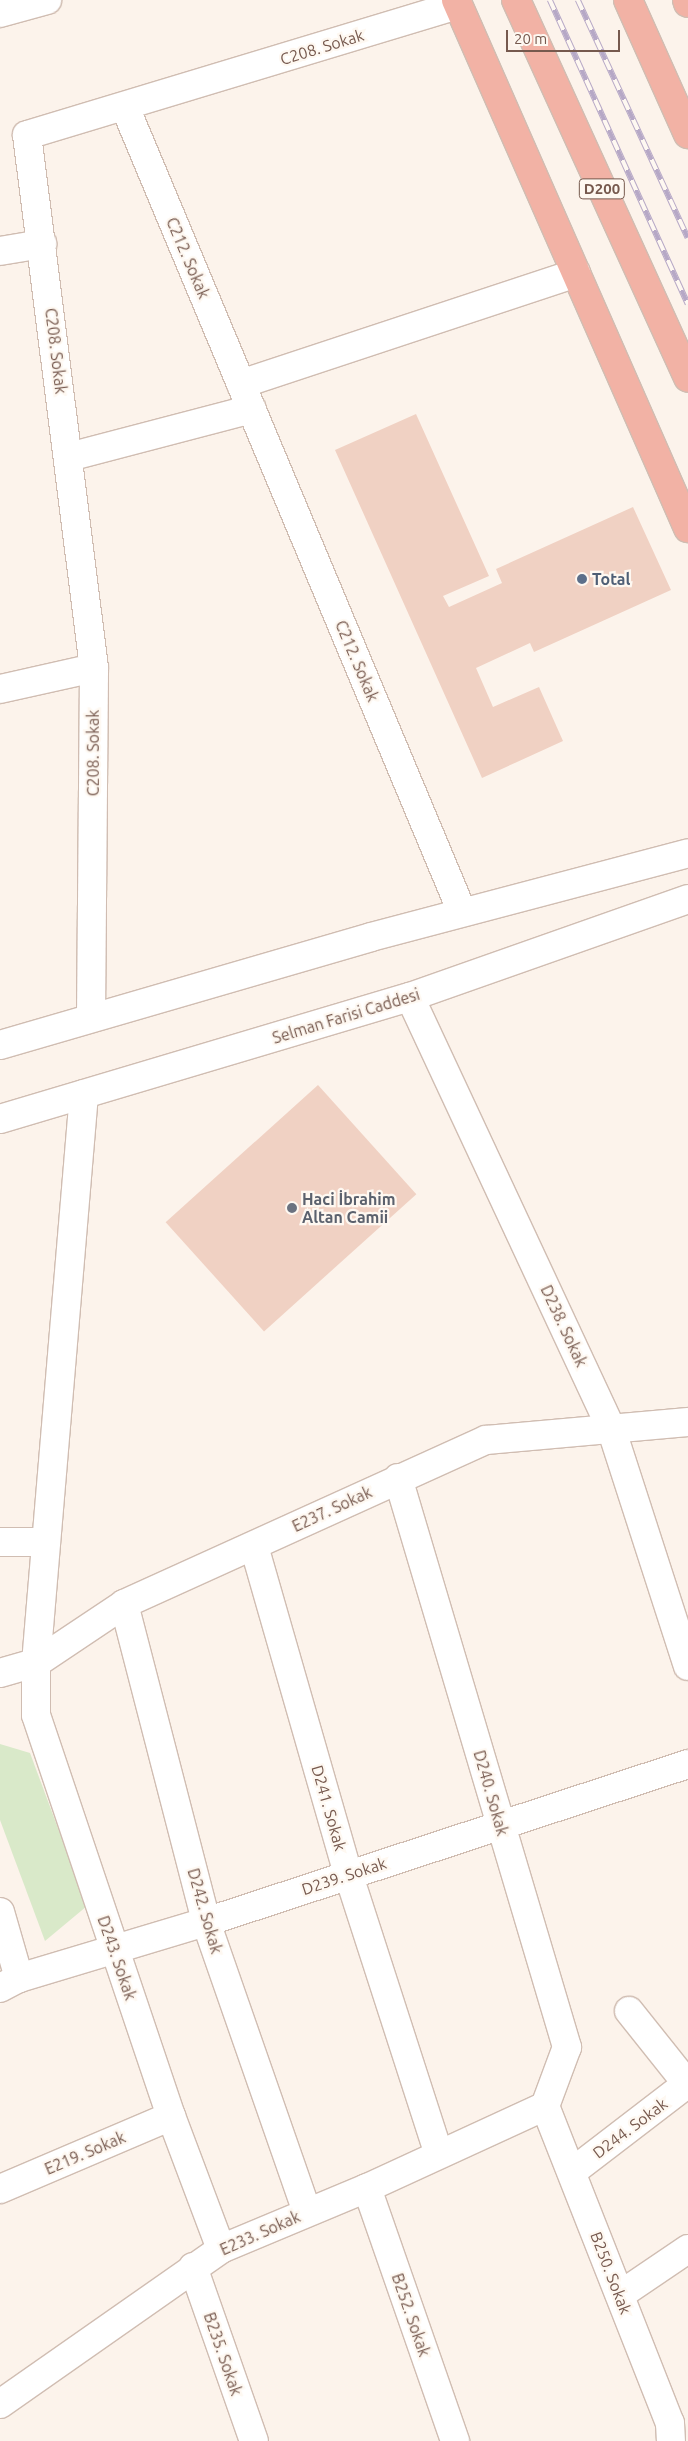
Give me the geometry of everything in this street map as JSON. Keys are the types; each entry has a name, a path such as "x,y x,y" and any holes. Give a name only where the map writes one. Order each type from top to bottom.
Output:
{"highway":[{"name":"D200","path":"516,0 688,378"},
{"path":"628,0 688,134"},
{"path":"457,2 688,528"}],"street":[{"path":"0,13 47,0"},
{"name":"C208. Sokak","path":"91,1016 94,668 70,457 28,135 125,107 457,2"},
{"name":"C212. Sokak","path":"125,107 462,912"},
{"path":"0,251 42,244"},
{"path":"241,384 576,273"},
{"path":"70,457 252,410"},
{"path":"0,689 94,668"},
{"path":"0,1045 91,1016 462,912 688,852"},
{"name":"Selman Farisi Caddesi","path":"0,1119 410,997 688,899"},
{"name":"D238. Sokak","path":"410,997 611,1428 688,1666"},
{"name":"D243. Sokak","path":"84,1094 36,1662 36,1715 170,2116 221,2249"},
{"name":"E237. Sokak","path":"0,1673 36,1662 124,1604 254,1546 398,1478 486,1440 688,1422"},
{"name":"D240. Sokak","path":"398,1478 567,2047 545,2106"},
{"path":"0,1542 46,1542"},
{"name":"D241. Sokak","path":"254,1546 348,1873 439,2154"},
{"name":"D242. Sokak","path":"124,1604 206,1922 307,2212"},
{"name":"D239. Sokak","path":"10,1983 206,1922 348,1873 501,1827 688,1764"},
{"path":"0,1912 10,1983"},
{"path":"629,2011 688,2084"},
{"name":"D244. Sokak","path":"572,2172 688,2084"},
{"name":"E233. Sokak","path":"0,2404 221,2249 367,2188 545,2106"},
{"name":"B250. Sokak","path":"545,2106 620,2295 676,2425"},
{"name":"E219. Sokak","path":"0,2189 170,2116"},
{"name":"B252. Sokak","path":"367,2188 455,2441"},
{"path":"620,2295 688,2248"},
{"name":"B235. Sokak","path":"194,2267 254,2441"}],"green space":[{"path":"0,1744 30,1753 87,1906 45,1941 0,1820"}],"building":[{"path":"416,414 489,576 443,596 449,607 502,583 496,569 633,507 671,590 534,652 530,643 476,668 493,707 539,687 563,741 482,778 335,450"},
{"name":"Haci İbrahim Altan Camii","path":"318,1085 416,1194 264,1331 166,1222"}],"railway":[{"path":"550,0 688,304"},
{"path":"578,0 688,238"}],"place":[{"name":"Total","path":"582,579"},
{"name":"Haci İbrahim Altan Camii","path":"292,1208"}]}
